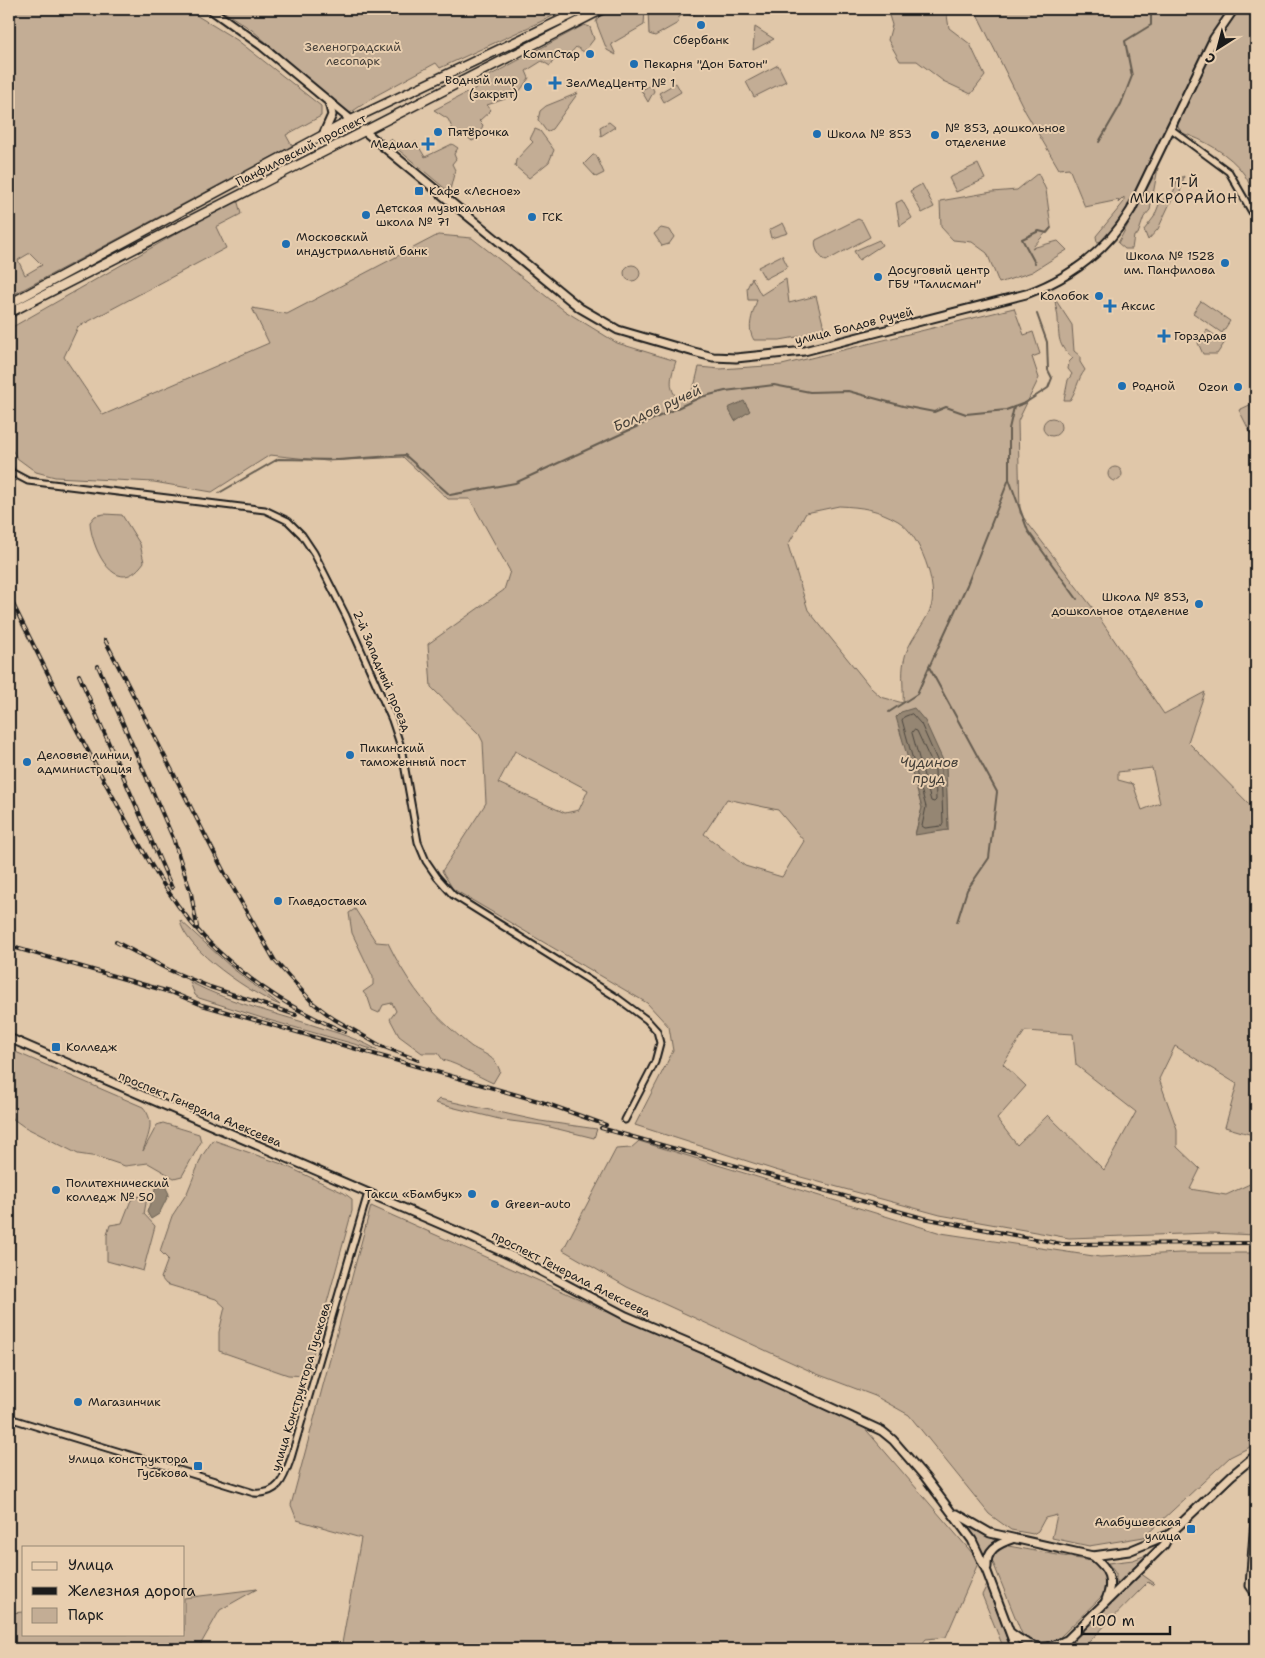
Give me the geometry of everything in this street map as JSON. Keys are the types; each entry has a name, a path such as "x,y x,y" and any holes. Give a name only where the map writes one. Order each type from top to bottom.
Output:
{"main road":[{"name":"Панфиловский проспект","path":"9,304 351,120 584,9"},
{"name":"Панфиловский проспект","path":"9,313 363,130 603,9"},
{"path":"351,120 363,130"}],"street":[{"path":"210,9 262,46 351,120"},
{"name":"улица Болдов Ручей","path":"363,130 593,317 618,330 713,357 736,358 804,352 1008,299 1056,282 1097,253 1121,226 1138,197 1214,38 1234,9"},
{"path":"323,135 332,115 329,101"},
{"path":"1171,129 1229,172 1256,219"},
{"name":"2-й Западный проезд","path":"9,471 28,481 265,510 288,521 302,535 314,553 346,616 392,720 401,747 418,842 426,861 453,895 616,997 647,1020 657,1031 660,1043 655,1062 625,1120"},
{"name":"проспект Генерала Алексеева","path":"9,1038 516,1258 626,1316 869,1424 898,1445 952,1511 972,1540 987,1572 1016,1649"},
{"name":"улица Конструктора Гуськова","path":"9,1418 254,1493 270,1492 278,1487 284,1479 294,1449 368,1193"},
{"path":"952,1511 983,1531 1012,1538 1093,1556 1129,1551 1170,1534 1256,1457"},
{"path":"1256,1494 1249,1586 1256,1596"},
{"path":"1060,1649 1164,1545 1170,1534"},
{"path":"987,1572 988,1557 991,1551 1000,1543 1012,1538"},
{"path":"1093,1556 1104,1564 1110,1577 1110,1589 1105,1602"},
{"path":"1010,1633 1029,1645 1043,1649 1067,1640"}],"green space":[{"path":"9,9 186,9 237,40 321,106 321,116 286,135 292,146 9,297","holes":["30,253 42,265 25,275 18,260"]},
{"name":"Зеленоградский лесопарк","path":"220,9 568,9 440,68 436,63 347,113 252,30"},
{"path":"614,9 645,9 644,25 611,44 616,55 607,50 596,22 599,16"},
{"path":"648,9 704,9 691,16 686,13 679,17 678,23 655,36 649,34"},
{"path":"887,9 946,9 949,28 970,44 985,76 971,94 943,81 917,61 900,61 888,40 892,25"},
{"path":"978,9 1229,9 1208,42 1125,213 1103,241 1097,242 1096,236 1124,202 1124,197 1118,203 1119,200 1085,207 1069,168 1059,169 1025,111 976,12"},
{"path":"1239,9 1256,9 1256,199 1244,174 1232,160 1199,139 1182,133 1178,127 1178,122 1211,53"},
{"path":"584,25 590,27 594,39 584,52 576,47 566,58 558,53 550,66 542,61 526,71 529,78 517,95 487,105 491,110 479,121 483,125 478,138 472,141 461,132 455,134 448,119 434,110 476,88 476,83"},
{"path":"755,27 774,39 753,50"},
{"path":"778,65 786,81 754,97 746,82"},
{"path":"676,83 681,92 664,102 659,93"},
{"path":"651,85 654,91 648,102 641,90"},
{"path":"578,93 552,129 547,132 538,120 540,111 546,106"},
{"path":"609,122 615,127 601,136 600,127"},
{"path":"535,129 540,131 554,150 549,162 529,178 515,166 516,160 533,142 530,139"},
{"path":"391,139 402,149 416,142 425,157 452,144 458,148 454,154 456,159 452,164 455,170 450,190 448,191 388,141"},
{"path":"593,155 596,155 604,173 596,177 584,164"},
{"path":"978,164 985,179 956,192 949,178"},
{"path":"1158,168 1150,210 1144,217 1138,234 1134,236 1132,249 1125,249 1118,243"},
{"path":"1038,173 1046,190 1051,227 1032,248 1058,241 1067,250 1032,272 999,283 987,253 972,242 953,240 941,227 940,201 992,192 1017,190"},
{"path":"1184,176 1180,193 1171,201 1158,229 1148,240 1144,230 1154,217 1160,202 1174,191 1177,180"},
{"path":"922,184 934,207 922,213 910,191"},
{"path":"237,199 241,214 216,227 226,248 78,327 64,357 103,415 269,343 252,308 287,314 438,235 472,238 565,311 617,343 676,361 671,384 677,398 690,394 699,367 720,369 782,365 1014,308 1024,335 1033,332 1040,354 1032,357 1039,378 1018,421 1020,513 1092,607 1164,714 1205,692 1188,742 1256,811 1256,999 1250,1007 1256,1028 1256,1136 1225,1127 1237,1084 1175,1046 1159,1079 1177,1129 1177,1147 1200,1169 1190,1189 1226,1195 1252,1183 1256,1164 1256,1235 1210,1233 1069,1238 940,1215 775,1170 635,1125 673,1051 669,1027 647,1003 453,889 442,871 486,803 483,742 479,734 431,687 428,644 504,590 510,571 470,499 448,499 403,457 327,461 270,455 212,492 154,482 55,477 36,472 17,458 9,445 9,329","holes":["839,506 876,511 898,521 906,527 920,548 930,575 932,600 930,610 912,641 904,661 903,703 881,697 871,688 808,610 788,545 806,513","899,729 946,767 948,830 915,834 922,808 907,751","515,751 588,790 579,810 565,813 498,783","1152,768 1160,803 1142,810 1133,784 1118,780 1118,772","727,799 778,810 804,841 782,877 745,866 704,834","1025,1031 1073,1034 1076,1065 1136,1112 1104,1170 1048,1115 1017,1145 997,1119 1026,1086 1003,1064"]},
{"path":"902,200 912,218 900,226 896,203"},
{"path":"858,219 862,221 870,237 826,261 824,260 816,249 816,240"},
{"path":"783,223 788,233 771,238 769,230"},
{"path":"661,228 670,230 674,237 669,244 662,246 654,234"},
{"path":"879,240 882,245 859,260 854,251"},
{"path":"782,255 788,267 765,279 758,267"},
{"path":"629,265 635,265 640,270 638,279 629,281 624,276 624,270"},
{"path":"752,278 761,295 786,279 789,303 816,296 825,332 780,340 754,340 750,325 757,300 748,300 747,288"},
{"path":"1055,299 1072,325 1074,351 1080,356 1080,362 1085,370 1070,400 1064,400 1068,380 1072,374 1068,369 1069,362 1073,358 1061,345"},
{"path":"1201,301 1230,321 1222,333 1193,313"},
{"path":"1207,330 1225,342 1217,354 1203,354 1198,343"},
{"path":"1256,402 1256,432 1251,434 1239,410"},
{"path":"1052,418 1060,423 1061,427 1056,435 1052,436 1044,431 1043,427 1048,419"},
{"path":"1112,467 1118,467 1122,474 1118,481 1112,481 1108,477 1108,471"},
{"path":"104,514 122,515 140,544 144,562 134,573 124,576 115,574 100,557 95,545 90,522 95,516"},
{"path":"355,909 376,942 388,943 423,1000 441,1020 472,1047 489,1056 495,1062 500,1071 493,1083 462,1067 443,1060 438,1053 422,1053 399,1036 390,1019 396,1011 392,1003 383,1005 379,1013 372,1010 368,998 363,992 373,985 373,977 352,933 349,913"},
{"path":"180,920 232,968 280,1005 238,982 206,957 184,932"},
{"path":"190,982 222,997 346,1036 379,1051 265,1019 199,998 195,995"},
{"path":"11,1050 143,1107 149,1118 150,1129 143,1151 157,1125 163,1123 199,1134 201,1142 182,1176 174,1178 148,1163 125,1166 98,1157 78,1154 23,1126 9,1116 9,1051"},
{"path":"439,1099 540,1121 597,1129 594,1138 542,1125 503,1120 435,1103"},
{"path":"213,1140 282,1164 344,1193 352,1199 352,1211 307,1376 288,1375 219,1351 219,1332 225,1307 216,1299 166,1284 161,1278 168,1259 160,1251 172,1216 187,1193 202,1156"},
{"path":"639,1141 941,1233 1100,1257 1180,1253 1256,1253 1256,1444 1230,1457 1144,1537 1089,1546 1052,1538 1057,1515 1045,1518 1038,1531 1033,1534 1011,1530 989,1514 909,1415 875,1396 817,1374 627,1287 563,1250 616,1149 631,1148"},
{"path":"148,1192 144,1214 155,1226 143,1271 107,1261 107,1235 110,1225 122,1223 131,1200"},
{"path":"371,1206 862,1425 979,1561 946,1637 926,1639 918,1649 341,1649 361,1538 297,1520 291,1505"},
{"path":"968,1527 996,1540 987,1549 984,1557"},
{"path":"1003,1545 1096,1562 1108,1578 1105,1592 1058,1639 1041,1644 1031,1641 1022,1634 992,1560 995,1550"},
{"path":"1154,1552 1116,1589 1116,1574 1108,1563 1133,1560"},
{"path":"1140,1573 1154,1583 1152,1585 1148,1582 1082,1649 1065,1649"},
{"path":"987,1585 1011,1649 1004,1649 982,1595"},
{"path":"257,1589 220,1610 198,1649 9,1649 9,1613 22,1612 22,1636 185,1636 185,1598"}],"water":[{"path":"744,401 750,411 735,421 728,408"},
{"name":"Чудинов пруд","path":"914,708 925,721 946,767 948,830 915,835 922,808 896,717 901,712"},
{"path":"164,1184 169,1194 159,1214 151,1219 147,1212 156,1186"}],"waterway":[{"path":"1099,142 1121,104 1132,76 1125,41 1151,25 1151,9"},
{"name":"Болдов ручей","path":"1035,263 1022,239 1039,231 1047,233 1051,228"},
{"name":"Болдов ручей","path":"219,493 278,459 338,460 405,455 450,495 515,483 701,397 725,391 774,385 810,392 848,391 903,406 934,412 946,407 966,414 1006,410 1025,403 1048,388 1052,378 1048,370 1047,342 1037,314"},
{"path":"1014,407 1009,429 1009,479 1028,531 1077,599"},
{"path":"957,922 967,890 989,858 997,792 929,667 967,585 1009,479"},
{"path":"889,712 917,694 929,667"}],"railway":[{"path":"9,596 99,771 159,878 186,916 218,951 263,988 293,1007 345,1032"},
{"path":"105,640 224,872 275,961 313,1003 334,1019 381,1046"},
{"path":"98,666 173,838 191,893 197,927"},
{"path":"79,675 172,888"},
{"path":"116,942 169,970 210,987 296,1015"},
{"path":"9,946 173,993 202,1005 542,1102 606,1125"},
{"path":"376,1044 418,1060"},
{"path":"601,1128 923,1218 1062,1244 1256,1243"}],"place":[{"name":"Сбербанк","path":"701,25"},
{"name":"КомпСтар","path":"590,54"},
{"name":"Пекарня \"Дон Батон\"","path":"634,64"},
{"name":"ЗелМедЦентр № 1","path":"555,83"},
{"name":"Водный мир (закрыт)","path":"528,87"},
{"name":"Пятёрочка","path":"438,132"},
{"name":"Школа № 853","path":"817,134"},
{"name":"№ 853, дошкольное отделение","path":"935,135"},
{"name":"Медиал","path":"428,144"},
{"name":"Кафе «Лесное»","path":"419,191"},
{"name":"Детская музыкальная школа № 71","path":"366,215"},
{"name":"ГСК","path":"532,217"},
{"name":"Московский индустриальный банк","path":"286,244"},
{"name":"Школа № 1528 им. Панфилова","path":"1225,263"},
{"name":"Досуговый центр ГБУ \"Талисман\"","path":"878,277"},
{"name":"Колобок","path":"1099,296"},
{"name":"Аксис","path":"1110,306"},
{"name":"Горздрав","path":"1164,336"},
{"name":"Родной","path":"1122,386"},
{"name":"Ozon","path":"1238,387"},
{"name":"Школа № 853, дошкольное отделение","path":"1199,604"},
{"name":"Пикинский таможенный пост","path":"350,755"},
{"name":"Деловые линии, администрация","path":"27,762"},
{"name":"Главдоставка","path":"278,901"},
{"name":"Колледж","path":"56,1047"},
{"name":"Политехнический колледж № 50","path":"56,1190"},
{"name":"Такси «Бамбук»","path":"472,1194"},
{"name":"Green-auto","path":"495,1204"},
{"name":"Магазинчик","path":"78,1402"},
{"name":"Улица конструктора Гуськова","path":"198,1466"},
{"name":"Алабушевская улица","path":"1191,1529"}],"district":[{"name":"11-Й МИКРОРАЙОН","path":"1184,190"}]}
